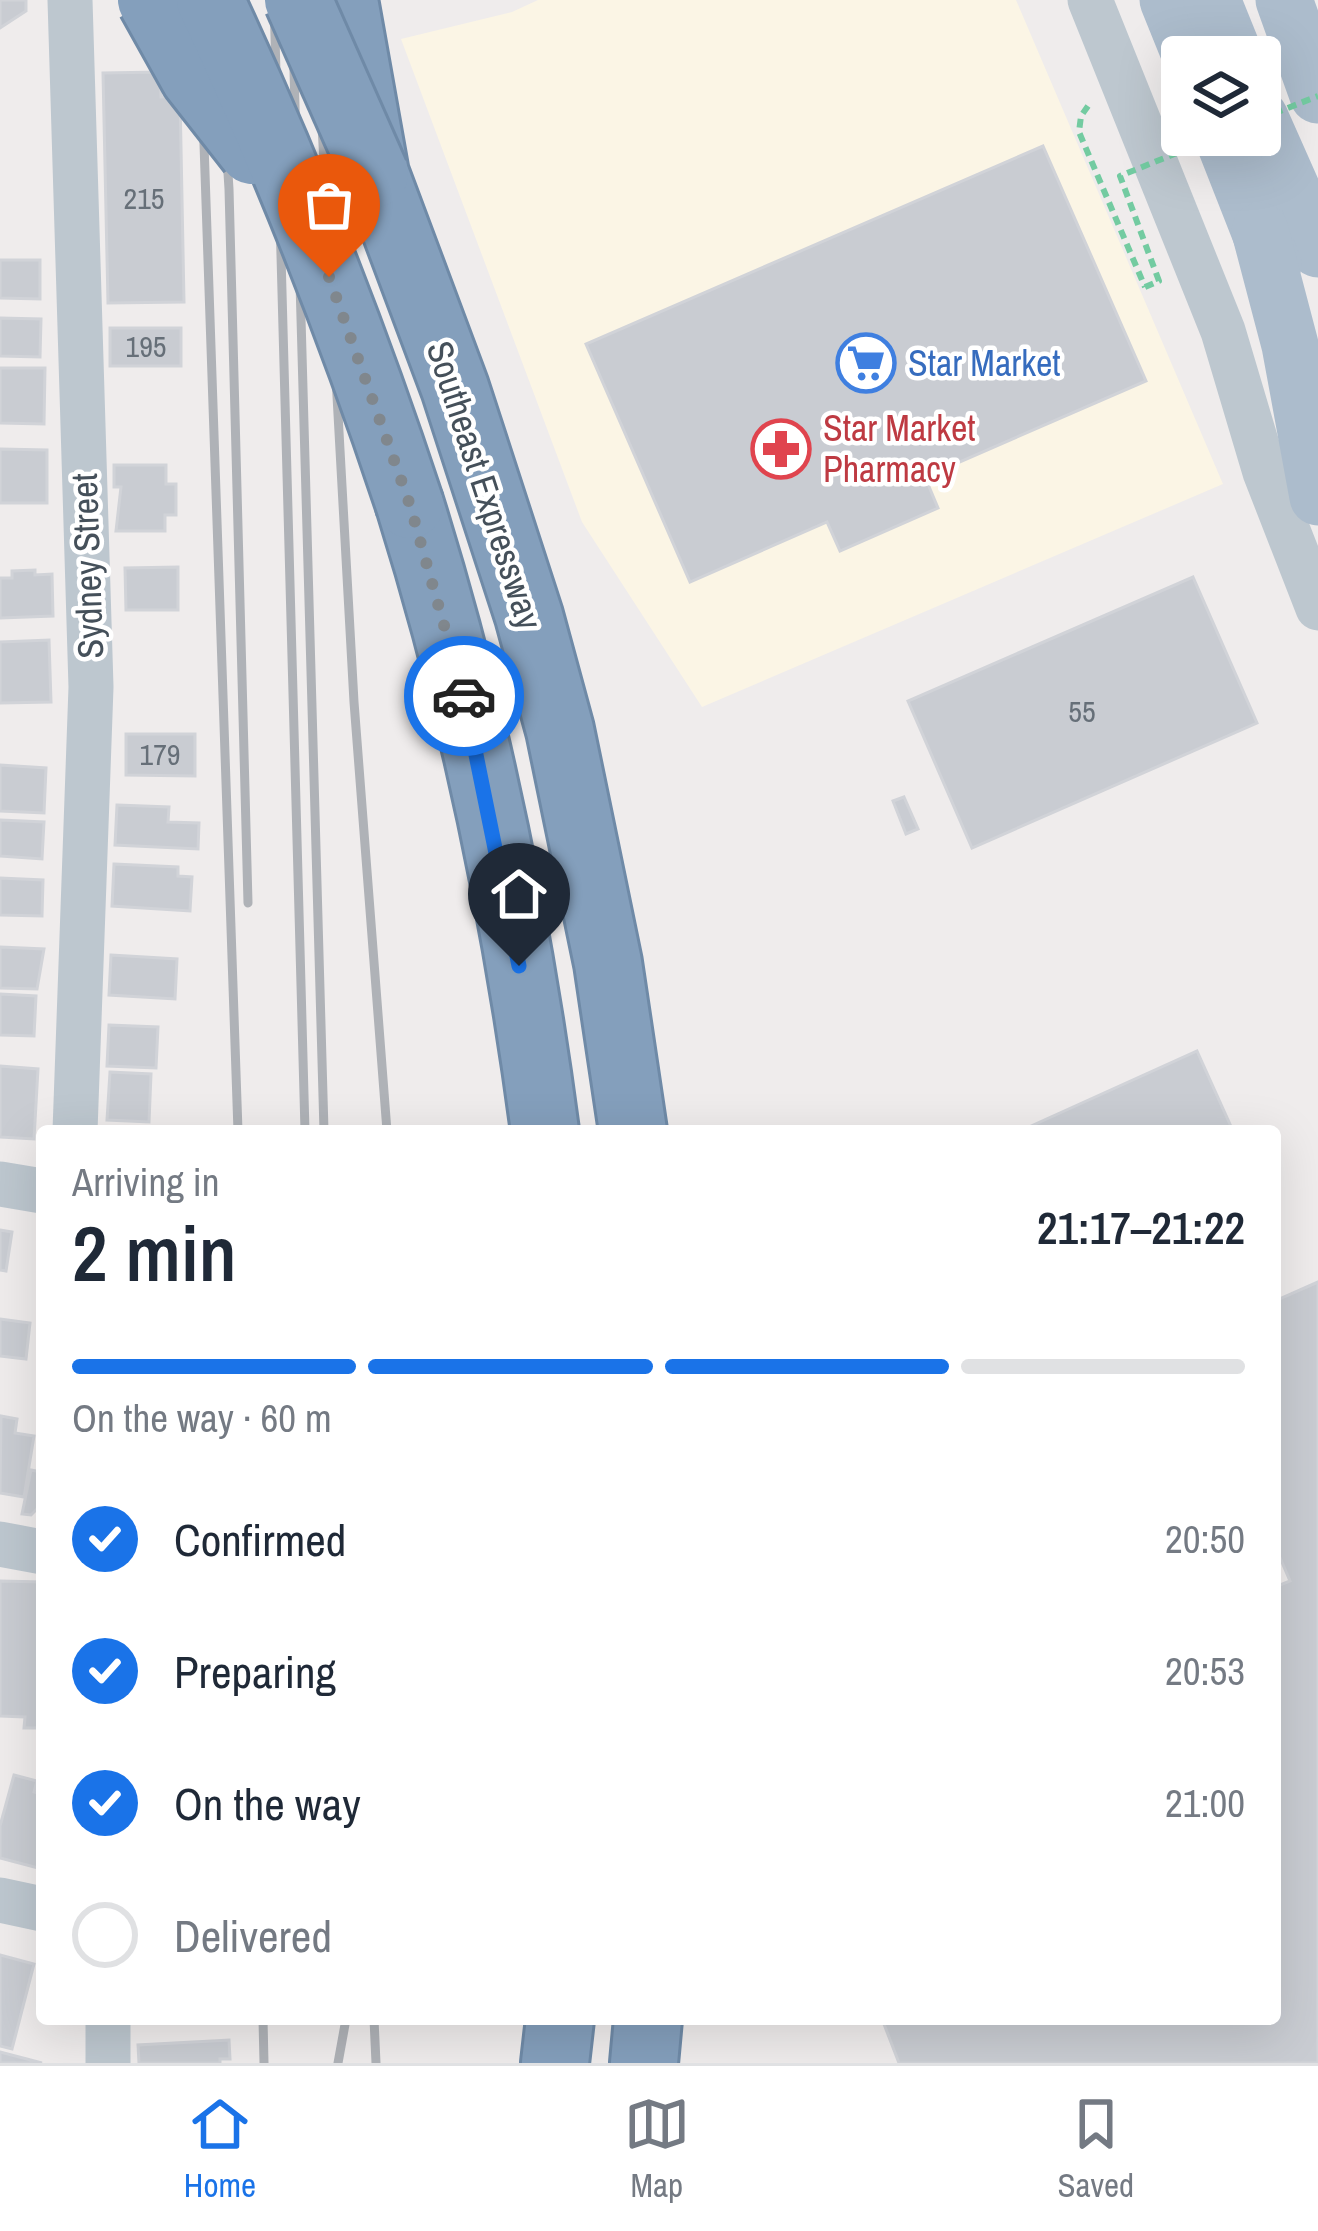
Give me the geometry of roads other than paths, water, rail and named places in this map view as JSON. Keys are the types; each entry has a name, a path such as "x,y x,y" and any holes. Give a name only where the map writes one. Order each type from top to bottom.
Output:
{"highway":[{"path":"151,0 194,77 306,218"},
{"path":"210,0 306,218 410,505 489,807 544,1125"},
{"name":"Southeast Expressway","path":"298,0 417,280 545,673 608,963 632,1125"},
{"path":"344,0 375,174"},
{"path":"555,2063 559,2025"},
{"path":"644,2063 647,2025"}],"main road":[{"path":"1168,0 1183,36"},
{"path":"1212,0 1227,36"},
{"path":"1284,0 1318,95"},
{"path":"1230,156 1318,388"},
{"path":"1277,156 1318,249"},
{"path":"1260,230 1290,345 1318,497"}],"street":[{"name":"Sydney Street","path":"70,0 91,687 75,1125"},
{"path":"1090,0 1223,331 1270,485 1318,608"},
{"path":"0,1184 36,1190"},
{"path":"0,1544 36,1551"},
{"path":"0,1900 36,1909"},
{"path":"108,2025 108,2063"}],"railway":[{"path":"196,0 238,1125"},
{"path":"217,0 229,189 248,903"},
{"path":"274,0 305,1125"},
{"path":"292,0 324,1125"},
{"path":"315,0 354,702 387,1125"},
{"path":"263,2025 264,2063"},
{"path":"338,2063 345,2025"},
{"path":"374,2025 376,2063"}],"place":[{"name":"Star Market","path":"866,363"},
{"name":"Star Market Pharmacy","path":"781,449"}]}
